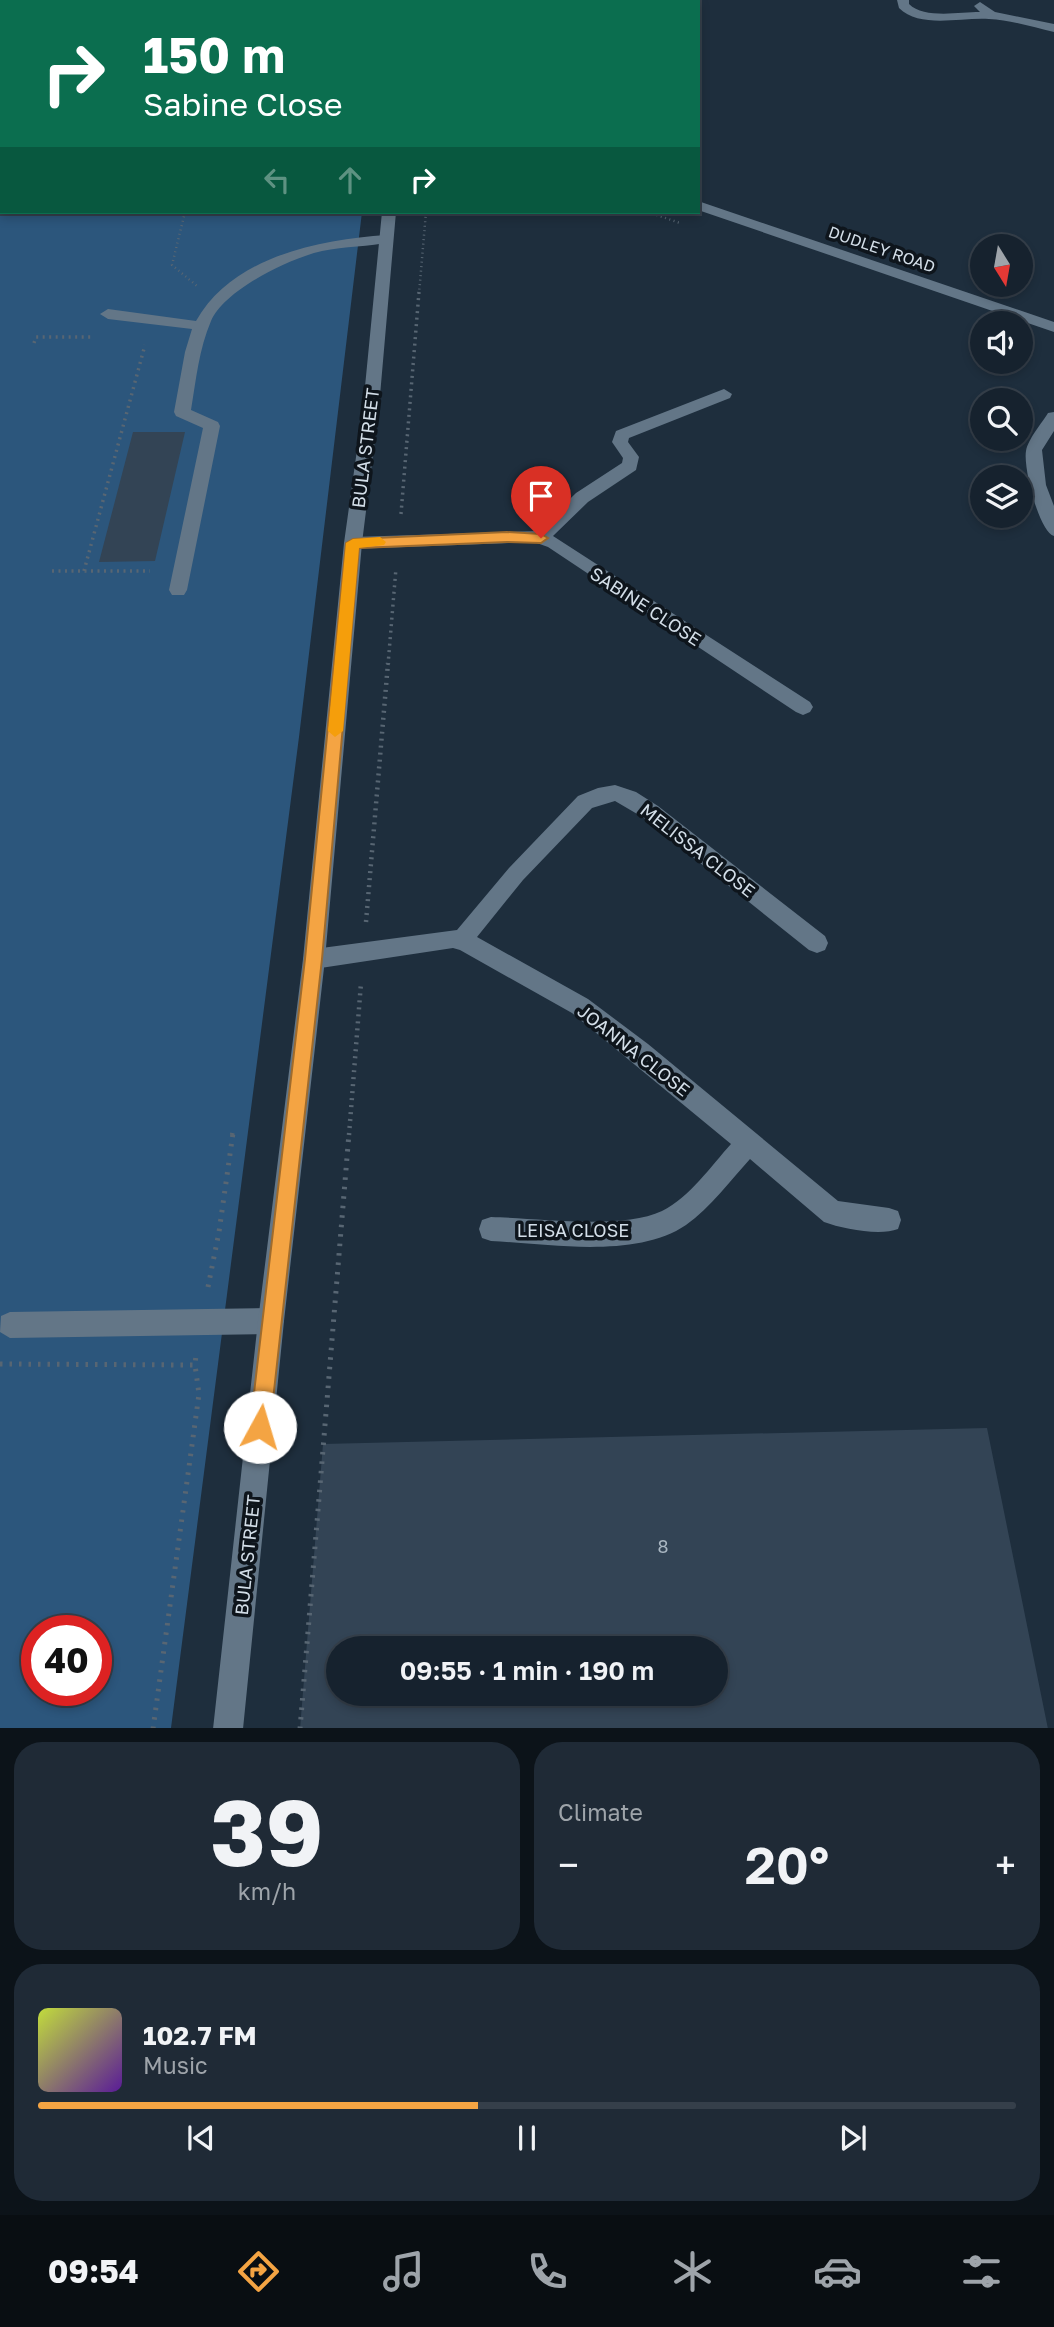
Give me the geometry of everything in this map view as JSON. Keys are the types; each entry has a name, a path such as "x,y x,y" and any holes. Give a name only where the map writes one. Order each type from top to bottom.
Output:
{"street":[{"path":"903,0 903,5 911,13 931,16 991,15 1054,28"},
{"path":"971,0 991,15"},
{"name":"DUDLEY ROAD","path":"700,206 1054,327"},
{"name":"BULA STREET","path":"228,1728 271,1321 314,959 353,543 371,407 389,214"},
{"path":"178,590 212,426 182,412 206,316 258,269 284,257 324,246 386,239"},
{"path":"108,314 202,326"},
{"path":"541,538 557,520 611,474 630,466 631,457 620,442 622,435 724,394"},
{"path":"1054,417 1034,450 1038,485 1054,530"},
{"name":"SABINE CLOSE","path":"353,543 541,538 554,543 803,708"},
{"name":"MELISSA CLOSE","path":"461,941 509,883 585,802 615,793 652,812 817,943"},
{"path":"314,959 454,938 461,941"},
{"name":"JOANNA CLOSE","path":"461,941 580,1006 640,1052 833,1213 889,1220"},
{"name":"LEISA CLOSE","path":"491,1229 610,1232 646,1229 668,1222 685,1210 748,1143"},
{"path":"10,1325 271,1321"}],"path":[{"path":"185,214 172,265 203,291"},
{"path":"34,343 36,337 105,337"},
{"path":"84,571 147,337"},
{"path":"52,571 183,571"},
{"path":"201,1321 219,1232 233,1131"},
{"path":"153,1728 199,1394 195,1365"}],"shaded area":[{"path":"0,214 362,214 299,737 171,1728 0,1728"}],"building":[{"path":"133,432 185,432 155,561 99,562"},
{"path":"987,1428 1048,1728 300,1728 323,1444"}],"slow traffic":[{"path":"335,731 353,543 380,542"}],"route":[{"path":"260,1427 314,959 353,543 535,536 541,538"}]}
